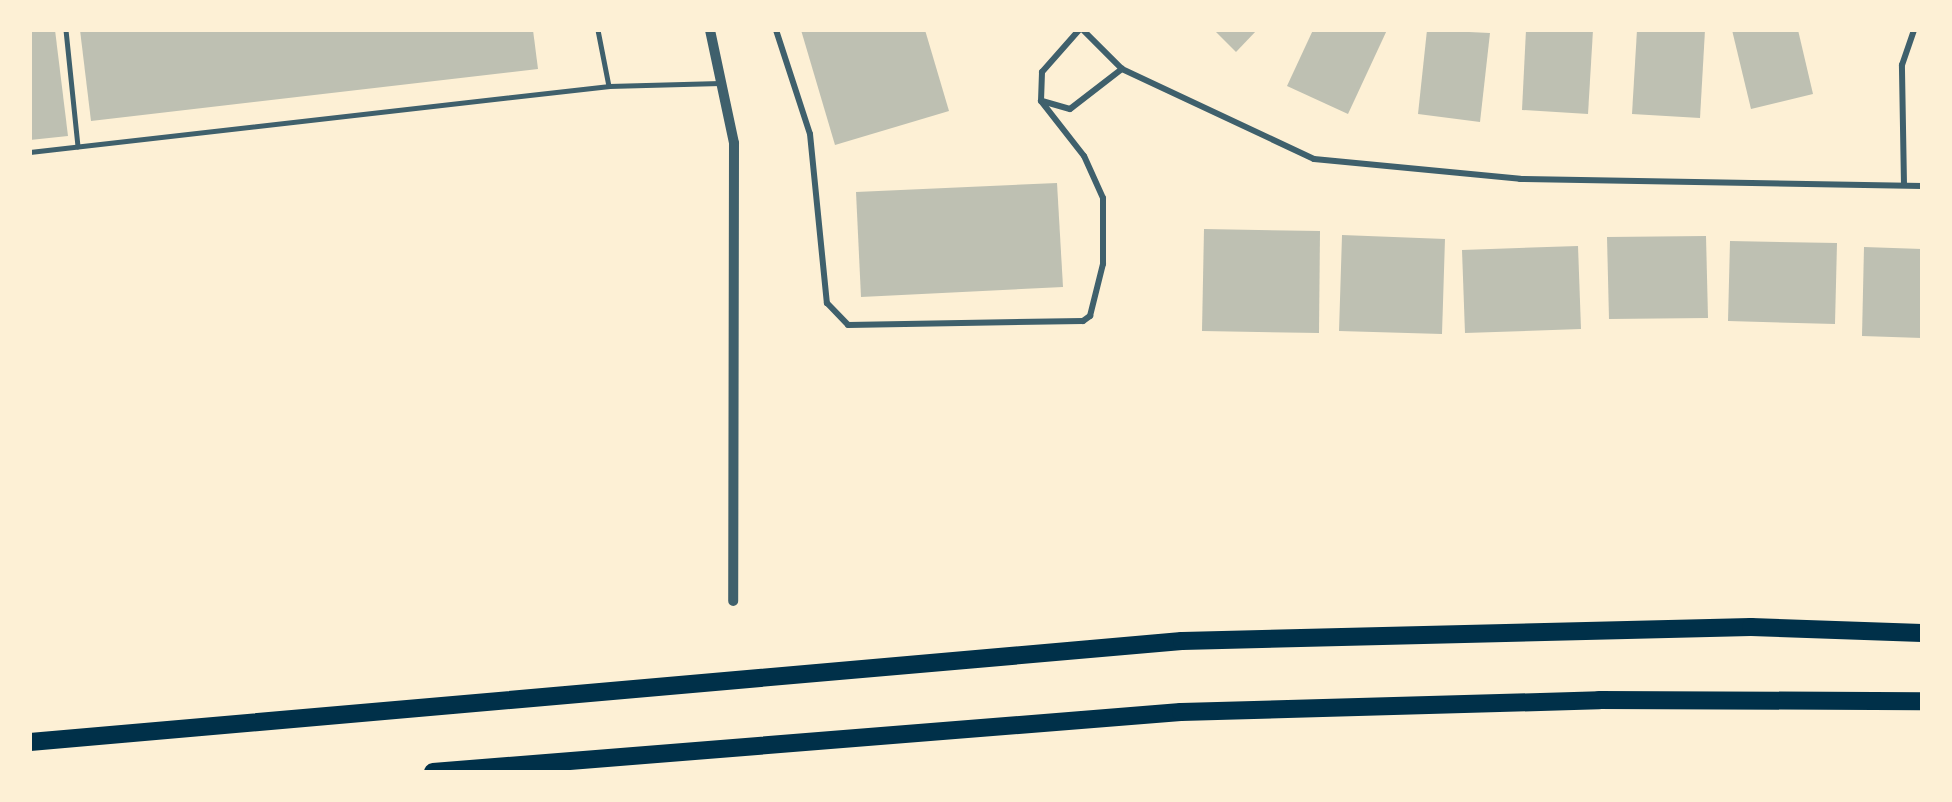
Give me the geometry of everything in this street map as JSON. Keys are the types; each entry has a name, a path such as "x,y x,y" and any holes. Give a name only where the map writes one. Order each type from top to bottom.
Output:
{"highway":[{"path":"30,742 1182,641 1751,627 1922,633"},
{"path":"433,772 1180,712 1599,700 1922,701"}],"street":[{"path":"710,30 724,83 734,144 733,601"},
{"path":"776,30 810,134 827,303 848,325 1083,321 1090,316 1103,264 1103,198 1084,156 1041,101 1042,72 1081,30 1122,69 1314,159 1520,179 1922,186"},
{"path":"1904,185 1902,65 1914,30"},
{"path":"1041,101 1070,109 1122,69"}],"lane":[{"path":"66,30 78,146"},
{"path":"598,30 609,86"},
{"path":"30,152 609,86 724,83"}],"building":[{"path":"30,30 55,30 68,136 30,140"},
{"path":"80,30 533,30 538,69 91,121"},
{"path":"801,30 925,30 949,111 835,145"},
{"path":"1214,30 1257,30 1236,52"},
{"path":"1313,30 1387,30 1348,114 1287,86"},
{"path":"1427,30 1490,33 1480,122 1418,114"},
{"path":"1526,30 1593,30 1588,114 1522,110"},
{"path":"1637,30 1705,30 1700,118 1632,114"},
{"path":"1732,30 1798,30 1813,94 1751,109"},
{"path":"1057,183 1063,287 861,297 856,192"},
{"path":"1204,229 1320,231 1319,333 1202,331"},
{"path":"1342,235 1445,239 1442,334 1339,331"},
{"path":"1706,236 1708,318 1609,319 1607,237"},
{"path":"1730,241 1837,243 1835,324 1728,321"},
{"path":"1578,246 1581,329 1465,333 1462,250"},
{"path":"1864,247 1922,249 1922,338 1862,336"}]}
